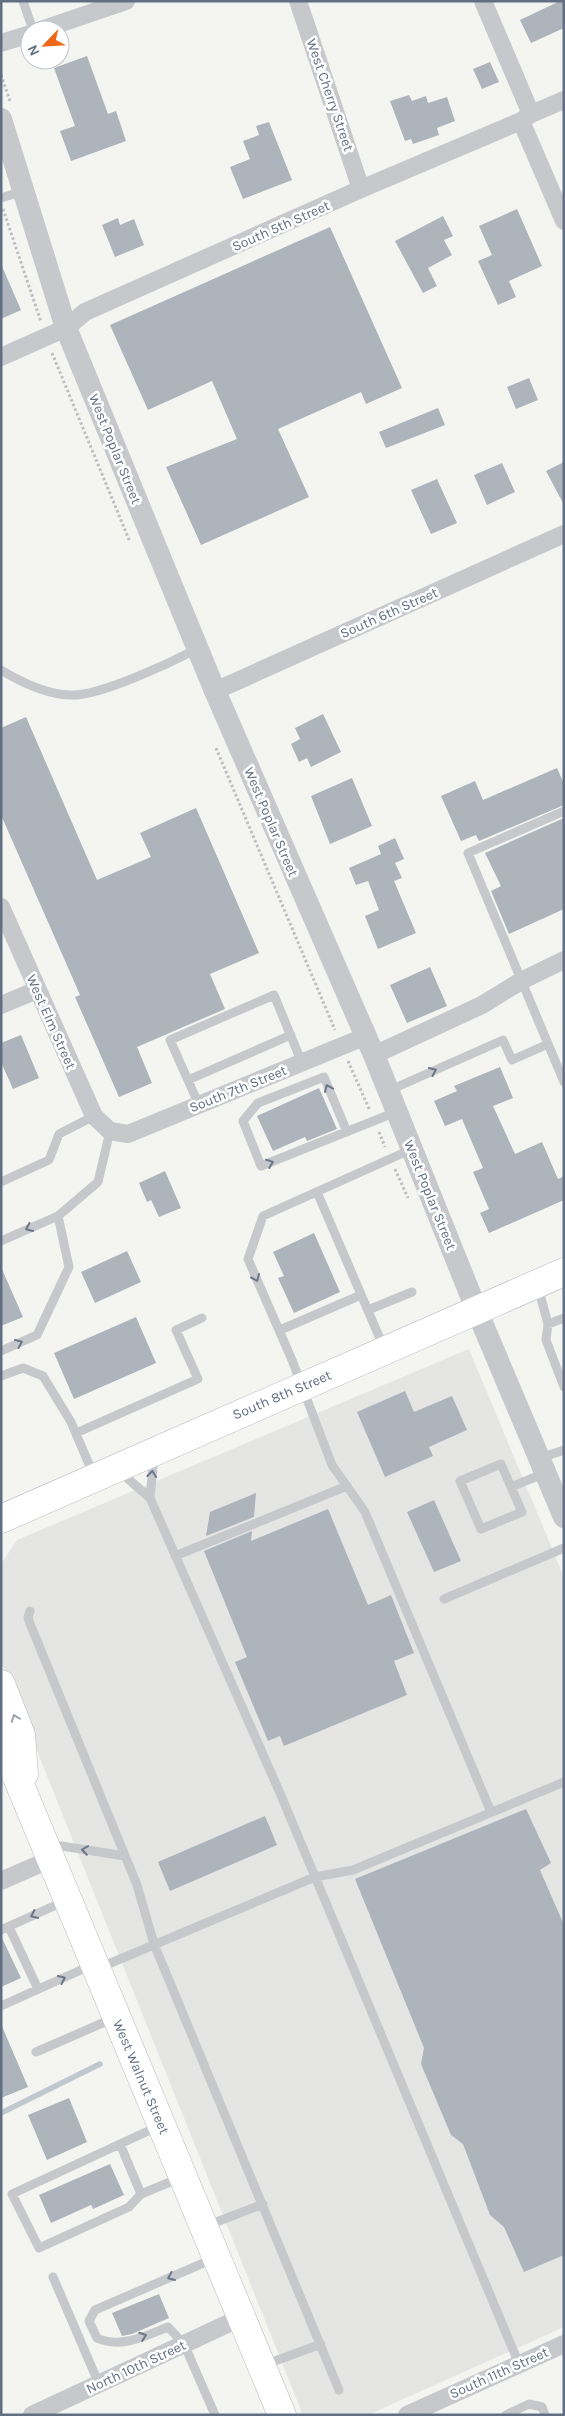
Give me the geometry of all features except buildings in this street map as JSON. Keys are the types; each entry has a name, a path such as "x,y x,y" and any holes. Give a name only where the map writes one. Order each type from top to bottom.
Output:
{"main road":[{"name":"South 8th Street","path":"1,1519 564,1272"},
{"path":"1,1684 21,1735 26,1801"},
{"name":"West Walnut Street","path":"1,1739 240,2318 282,2415"}],"street":[{"path":"70,20 126,1"},
{"name":"West Cherry Street","path":"298,1 361,189"},
{"path":"483,1 564,221"},
{"path":"1,43 20,37"},
{"name":"South 5th Street","path":"1,357 66,328 85,312 564,100"},
{"name":"West Poplar Street","path":"1,119 66,328 197,649 397,1112 477,1311 564,1517"},
{"name":"South 6th Street","path":"215,691 564,534"},
{"name":"West Elm Street","path":"1,907 94,1116 110,1131"},
{"name":"South 7th Street","path":"110,1131 128,1134 302,1063 369,1046 482,1005 520,981 564,960"},
{"path":"1,1005 37,990"},
{"path":"1,1880 47,1851"},
{"name":"North 10th Street","path":"36,2414 240,2318"},
{"name":"South 11th Street","path":"407,2415 564,2344"}],"lane":[{"path":"23,1 30,20"},
{"path":"1,198 24,191"},
{"path":"1,670 25,684 70,695 95,692 197,649"},
{"path":"564,811 468,853 520,981 564,1082"},
{"path":"199,1105 170,1040 274,994 302,1063"},
{"path":"188,1080 291,1035"},
{"path":"388,1091 504,1040 512,1060 548,1044"},
{"path":"347,1132 324,1077 258,1104 243,1121 261,1166 347,1132 397,1112"},
{"path":"1,1182 49,1160 59,1134 94,1116"},
{"path":"1,1241 58,1216 98,1182 110,1131"},
{"path":"412,1149 263,1216 248,1259 303,1386 332,1465 365,1512 492,1812"},
{"path":"317,1192 385,1351"},
{"path":"1,1351 37,1335 70,1267 58,1216"},
{"path":"537,1284 548,1324 546,1340 564,1387"},
{"path":"368,1310 412,1292"},
{"path":"280,1330 361,1295"},
{"path":"76,1433 198,1379 176,1330 202,1318"},
{"path":"548,1324 564,1318"},
{"path":"1,1376 23,1368 43,1376 76,1433 105,1473 150,1498"},
{"path":"155,1450 150,1498 315,1876 519,2364"},
{"path":"511,1487 564,1450"},
{"path":"501,1464 511,1487 522,1512 481,1529 460,1481 501,1464"},
{"path":"175,1556 347,1486"},
{"path":"444,1599 564,1548"},
{"path":"30,1611 28,1618 31,1626 137,1885 154,1944 339,2390"},
{"path":"1,2006 38,1989 154,1944 315,1876 353,1870 564,1782"},
{"path":"47,1851 125,1856"},
{"path":"38,1989 5,1928 68,1900"},
{"path":"36,2052 116,2017"},
{"path":"161,2125 12,2194 39,2248 129,2207 141,2194 183,2177"},
{"path":"120,2144 141,2194"},
{"path":"204,2227 263,2204"},
{"path":"215,2415 184,2344 168,2327 132,2340 110,2344 97,2338 89,2321 95,2310 216,2257"},
{"path":"53,2278 99,2384"},
{"path":"261,2366 321,2344"},
{"path":"506,2415 530,2404 542,2408 545,2415"}],"shaded area":[{"path":"469,1349 564,1577 564,2327 368,2415 303,2415 1,1661 1,1564 17,1540"}],"waterway":[{"path":"1,2113 100,2064"}]}
